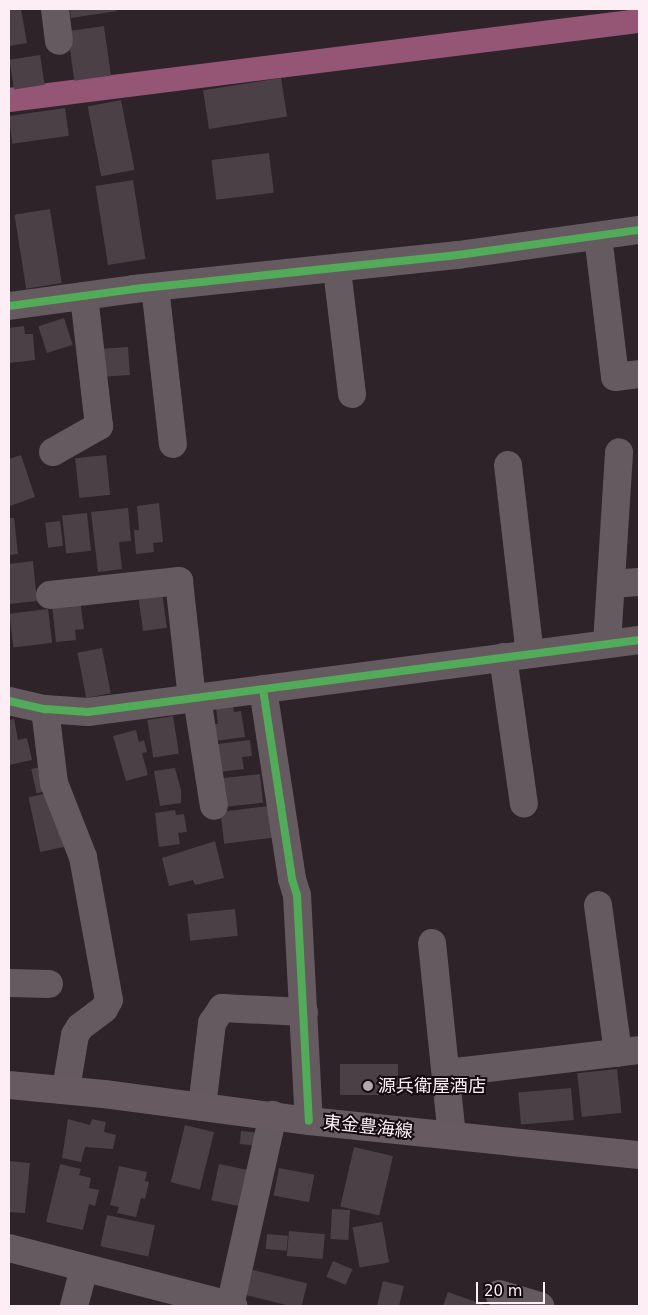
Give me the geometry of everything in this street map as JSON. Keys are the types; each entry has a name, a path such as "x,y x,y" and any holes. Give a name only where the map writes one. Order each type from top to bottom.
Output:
{"main road":[{"name":"東金豊海線","path":"9,1085 273,1114 309,1121 639,1155"}],"street":[{"path":"55,9 59,40"},
{"path":"9,306 155,287 337,270 639,230"},
{"path":"598,236 615,377 639,374"},
{"path":"337,270 352,394"},
{"path":"155,287 173,444"},
{"path":"53,452 99,426 84,296"},
{"path":"607,644 611,584 628,495 619,452"},
{"path":"508,465 530,654"},
{"path":"50,595 179,581 194,699 214,806"},
{"path":"611,584 639,582"},
{"path":"9,701 45,709 88,712 639,640"},
{"path":"503,657 524,804"},
{"path":"263,690 292,879 297,895 309,1121"},
{"path":"45,709 54,783 83,857 109,1000 104,1009 80,1027 75,1035 66,1090"},
{"path":"447,1073 629,1051 598,905"},
{"path":"432,943 452,1135"},
{"path":"9,983 49,984"},
{"path":"202,1106 212,1023 222,1008 304,1012"},
{"path":"9,1248 232,1306 273,1114"},
{"path":"74,1306 84,1269"},
{"path":"499,1294 540,1306"}],"building":[{"path":"9,9 21,9 27,43 9,46"},
{"path":"70,9 116,9 117,11 71,18"},
{"path":"104,26 111,76 74,81 67,31"},
{"path":"40,55 45,85 14,89 9,60"},
{"path":"281,78 287,117 209,129 203,90"},
{"path":"121,100 135,170 101,176 88,106"},
{"path":"65,108 69,136 12,144 9,116"},
{"path":"269,153 274,193 216,200 211,160"},
{"path":"133,180 146,259 108,265 95,186"},
{"path":"50,209 62,283 26,289 14,215"},
{"path":"64,318 73,345 47,353 38,326"},
{"path":"24,326 25,334 33,334 35,360 9,363 9,328"},
{"path":"128,347 130,375 100,377 98,349"},
{"path":"21,455 35,497 10,506 9,459"},
{"path":"106,455 110,495 79,498 75,458"},
{"path":"159,503 163,542 153,543 154,552 136,554 134,530 139,530 137,506"},
{"path":"128,508 131,541 119,542 122,569 98,572 91,512"},
{"path":"87,513 91,551 66,553 62,516"},
{"path":"9,518 14,518 18,554 9,555"},
{"path":"60,521 63,546 48,548 45,523"},
{"path":"33,561 37,601 9,604 9,564"},
{"path":"162,593 167,628 143,631 138,596"},
{"path":"80,600 84,629 75,630 76,640 56,642 52,604"},
{"path":"48,609 52,643 13,647 9,614"},
{"path":"102,648 111,693 86,698 77,653"},
{"path":"233,706 234,712 241,711 245,737 215,741 213,724 218,724 216,708"},
{"path":"173,716 179,754 153,758 147,720"},
{"path":"14,719 18,740 27,738 32,760 9,765 9,720"},
{"path":"136,730 139,742 144,740 147,752 142,753 148,775 126,781 113,736"},
{"path":"250,740 252,756 242,757 244,769 220,772 217,744"},
{"path":"45,766 50,790 37,793 31,769"},
{"path":"175,768 181,790 181,803 160,806 154,771"},
{"path":"260,774 263,803 221,807 218,778"},
{"path":"53,792 65,847 40,852 29,797"},
{"path":"269,806 273,838 224,844 220,812"},
{"path":"175,810 176,815 184,814 187,832 178,833 180,844 159,847 155,813"},
{"path":"215,841 224,878 195,885 193,880 169,886 162,858"},
{"path":"235,909 238,936 190,941 187,914"},
{"path":"340,1064 398,1064 398,1095 340,1095"},
{"path":"617,1069 622,1113 582,1117 577,1073"},
{"path":"571,1088 574,1120 521,1124 518,1093"},
{"path":"68,1119 90,1125 92,1119 106,1122 104,1132 116,1135 113,1149 85,1147 81,1162 62,1158"},
{"path":"185,1125 214,1132 200,1190 171,1182"},
{"path":"241,1131 259,1133 258,1146 240,1144"},
{"path":"354,1147 393,1156 379,1215 340,1206"},
{"path":"9,1161 30,1163 25,1213 9,1212"},
{"path":"60,1164 81,1169 79,1175 91,1178 89,1188 99,1190 95,1206 89,1204 83,1230 46,1222"},
{"path":"219,1164 251,1171 244,1207 211,1200"},
{"path":"119,1166 147,1172 145,1181 149,1182 145,1199 141,1198 136,1217 117,1213 119,1207 110,1205"},
{"path":"279,1168 314,1175 309,1202 274,1195"},
{"path":"332,1209 350,1210 348,1240 330,1239"},
{"path":"107,1215 155,1225 148,1256 100,1246"},
{"path":"382,1222 389,1262 360,1268 352,1227"},
{"path":"289,1231 325,1234 323,1259 287,1256"},
{"path":"267,1234 288,1236 287,1251 266,1249"},
{"path":"333,1261 352,1269 346,1285 326,1277"},
{"path":"249,1269 307,1284 302,1306 290,1306 243,1294"},
{"path":"383,1281 404,1286 399,1306 377,1306"},
{"path":"448,1292 487,1306 443,1306"}],"waterway":[{"path":"9,100 639,21"}],"cycle path":[{"path":"9,306 134,289 458,255 639,230"},
{"path":"9,701 45,709 88,712 639,640"},
{"path":"263,689 292,879 297,895 309,1121"}],"place":[{"name":"源兵衛屋酒店","path":"368,1086"}]}
